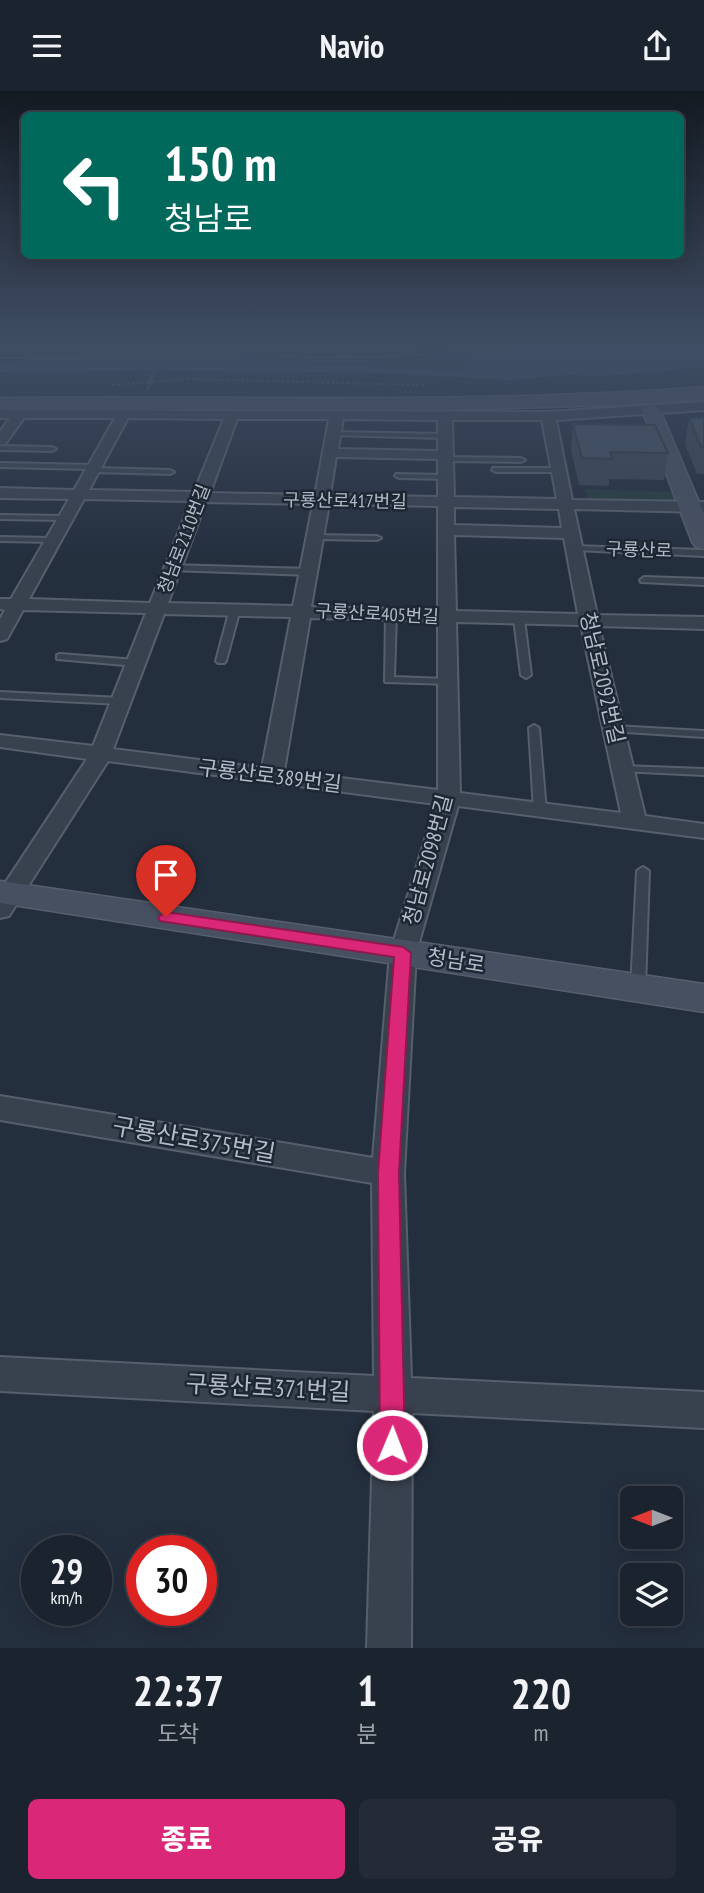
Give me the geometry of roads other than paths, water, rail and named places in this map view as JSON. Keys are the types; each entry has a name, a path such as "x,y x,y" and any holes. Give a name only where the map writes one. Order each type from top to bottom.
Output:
{"street":[{"path":"0,441 20,415"},
{"path":"0,635 9,604 53,540 124,415"},
{"path":"195,415 268,415"},
{"name":"청남로2110번길","path":"3,898 100,756 232,415"},
{"path":"272,776 304,611 337,415"},
{"path":"408,415 659,420 675,415"},
{"name":"청남로2098번길","path":"389,1648 393,1395 388,1173 403,953 449,799 444,415"},
{"path":"579,415 659,420"},
{"name":"청남로2092번길","path":"548,416 589,621 635,822"},
{"name":"구룡산로","path":"659,420 697,507 704,542"},
{"path":"330,453 445,457"},
{"name":"구룡산로417번길","path":"0,493 697,507"},
{"path":"445,530 509,531 574,540"},
{"name":"구룡산로405번길","path":"9,604 704,623"},
{"name":"구룡산로389번길","path":"0,741 100,756 704,831"},
{"name":"청남로","path":"3,898 704,998"},
{"name":"구룡산로375번길","path":"0,1108 388,1173"},
{"name":"구룡산로371번길","path":"1,1379 704,1410"}],"lane":[{"path":"333,434 385,435 445,457 521,460"},
{"path":"0,448 51,449"},
{"path":"398,476 445,457"},
{"path":"0,465 170,472"},
{"path":"496,470 560,470"},
{"path":"3,517 65,518"},
{"path":"316,537 377,538"},
{"path":"0,539 53,540"},
{"name":"구룡산로","path":"574,540 704,552"},
{"path":"173,568 310,572"},
{"name":"구룡산로","path":"644,580 704,582"},
{"path":"221,661 235,609"},
{"path":"391,615 389,680 447,682"},
{"path":"519,619 526,675"},
{"path":"60,657 136,663"},
{"path":"0,695 121,701"},
{"path":"534,728 540,811"},
{"path":"614,729 704,734"},
{"path":"623,769 704,772"},
{"path":"638,988 643,871"}]}
